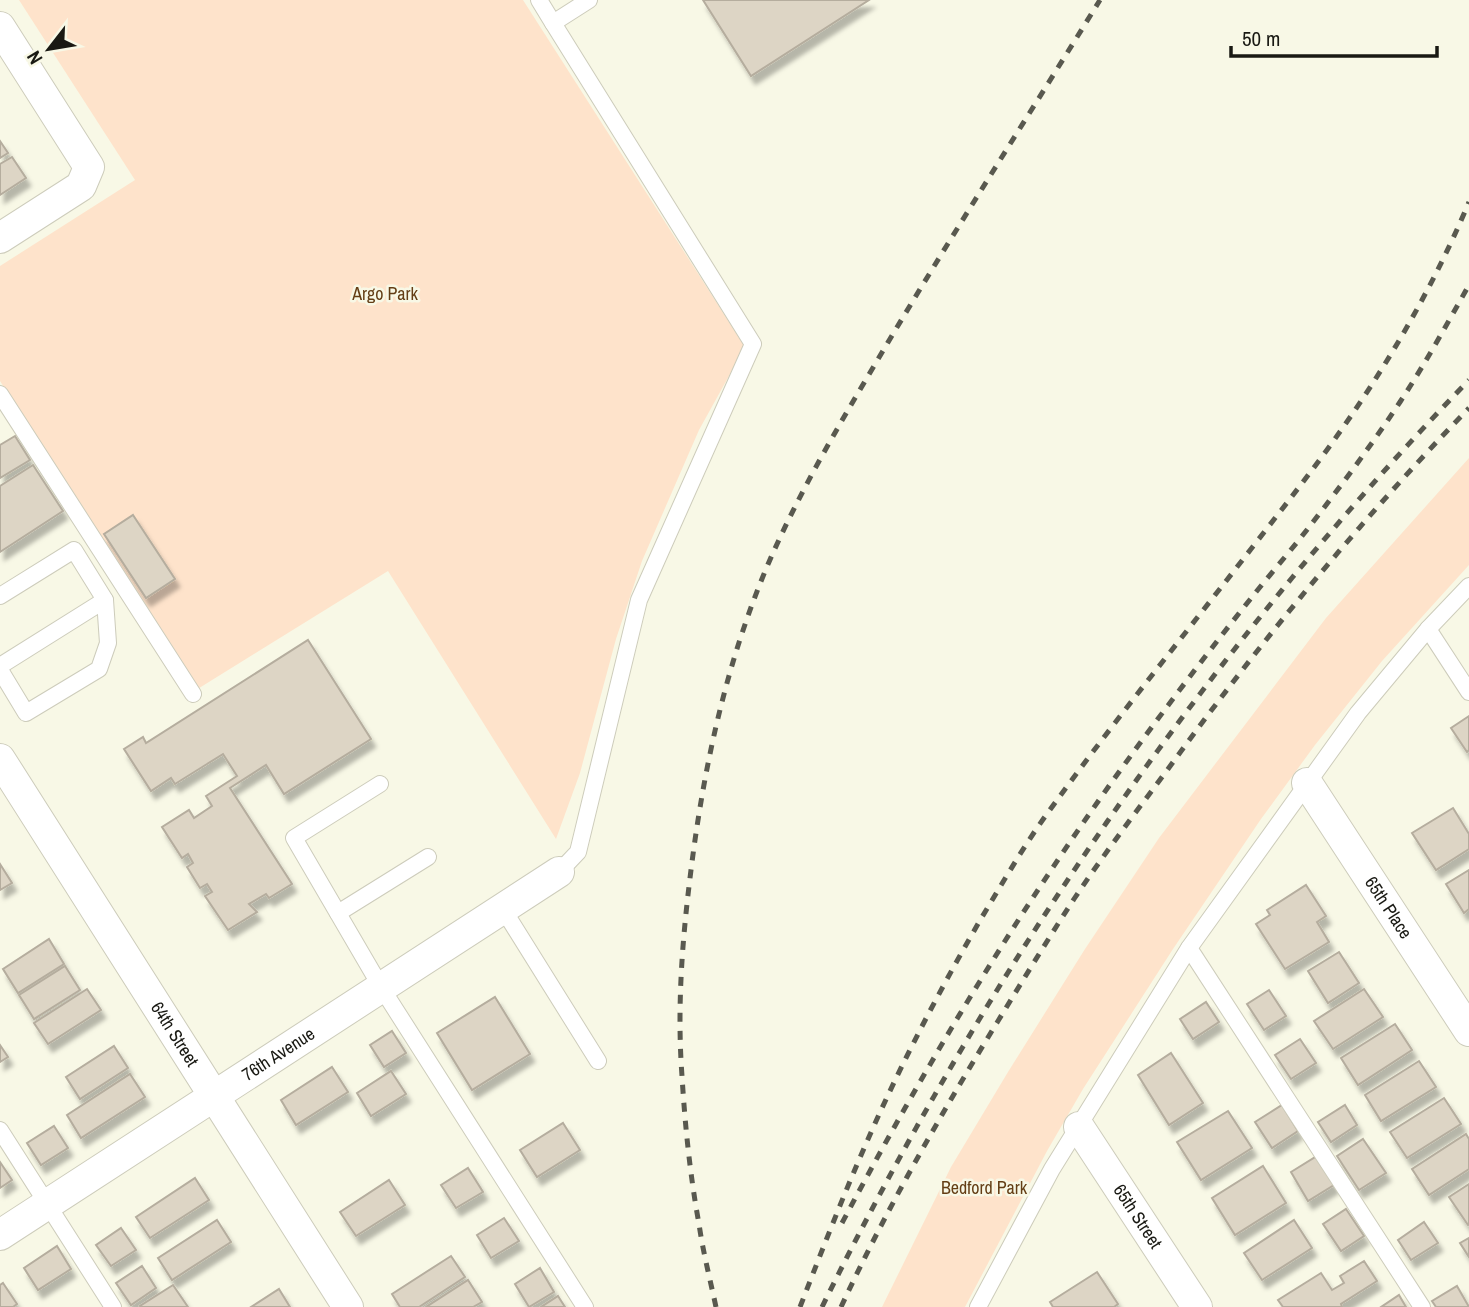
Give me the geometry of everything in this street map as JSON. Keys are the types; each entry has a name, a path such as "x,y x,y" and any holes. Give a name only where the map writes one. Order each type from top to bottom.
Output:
{"street":[{"path":"0,27 89,167 81,186 0,238"},
{"name":"64th Street","path":"0,759 348,1307"},
{"name":"65th Place","path":"1307,783 1469,1031"},
{"name":"76th Avenue","path":"0,1235 559,872"},
{"name":"65th Street","path":"1079,1127 1197,1307"}],"lane":[{"path":"538,0 753,344 639,600 579,852 559,872"},
{"path":"553,23 589,0"},
{"path":"0,394 193,694"},
{"path":"0,596 74,550 105,600 108,643 99,668 26,713 0,668 105,600"},
{"path":"978,1307 1052,1169 1189,948 1358,713 1428,629 1469,586"},
{"path":"1428,629 1469,692"},
{"path":"380,784 293,838 381,987 585,1307"},
{"path":"338,913 428,857"},
{"path":"503,909 598,1061"},
{"path":"1189,948 1422,1307"},
{"path":"0,1130 113,1307"}],"green space":[{"name":"Argo Park","path":"19,0 523,0 745,347 699,430 642,561 616,639 580,773 556,839 388,571 196,690 0,381 0,266 135,180"},
{"name":"Bedford Park","path":"1469,458 1469,565 1382,661 1315,745 1261,819 1083,1089 1047,1151 965,1307 882,1307 951,1167 1085,949 1159,838 1326,618"}],"building":[{"path":"703,0 869,0 751,76"},
{"path":"0,141 8,153 0,158"},
{"path":"12,157 26,178 0,195 0,164"},
{"path":"15,436 30,460 0,478 0,445"},
{"path":"33,465 63,511 0,552 0,486"},
{"path":"133,515 175,579 146,598 104,534"},
{"path":"308,640 371,739 284,794 266,765 230,788 292,884 269,898 266,894 249,904 257,912 228,930 205,896 212,892 207,884 200,888 187,867 193,863 188,854 182,858 162,827 189,810 194,818 212,806 206,796 237,776 223,754 175,784 171,778 151,791 124,749 143,737 146,743"},
{"path":"1469,716 1469,750 1467,752 1451,728"},
{"path":"1453,808 1469,834 1469,849 1436,870 1412,833"},
{"path":"0,864 12,883 0,890"},
{"path":"1469,870 1469,909 1464,913 1446,884"},
{"path":"1306,885 1326,916 1317,922 1329,942 1285,969 1256,924 1270,915 1267,910"},
{"path":"49,939 64,964 18,993 3,969"},
{"path":"1339,952 1359,983 1328,1003 1308,971"},
{"path":"65,966 80,990 34,1019 19,995"},
{"path":"87,989 101,1010 48,1044 34,1023"},
{"path":"1364,989 1383,1017 1333,1049 1314,1021"},
{"path":"1269,990 1286,1016 1264,1030 1247,1004"},
{"path":"495,997 530,1054 472,1090 437,1033"},
{"path":"1206,1002 1219,1022 1193,1039 1180,1019"},
{"path":"1395,1024 1412,1050 1358,1085 1341,1058"},
{"path":"392,1031 406,1053 384,1067 370,1045"},
{"path":"1300,1039 1316,1063 1291,1079 1275,1055"},
{"path":"0,1045 8,1057 0,1062"},
{"path":"114,1046 128,1068 80,1099 66,1077"},
{"path":"1171,1053 1203,1103 1169,1125 1138,1075"},
{"path":"1419,1061 1436,1087 1381,1121 1365,1095"},
{"path":"332,1067 348,1092 296,1125 281,1100"},
{"path":"391,1071 406,1094 371,1116 357,1093"},
{"path":"130,1074 145,1097 81,1138 67,1115"},
{"path":"1444,1098 1461,1124 1407,1158 1390,1132"},
{"path":"1282,1105 1298,1131 1272,1148 1255,1122"},
{"path":"1345,1105 1357,1125 1331,1142 1318,1122"},
{"path":"1228,1111 1252,1148 1201,1180 1177,1142"},
{"path":"563,1123 580,1150 537,1177 520,1150"},
{"path":"54,1126 68,1148 41,1165 27,1143"},
{"path":"1466,1134 1469,1139 1469,1169 1429,1195 1412,1169"},
{"path":"1363,1139 1386,1173 1359,1190 1337,1156"},
{"path":"1317,1156 1334,1185 1308,1201 1291,1172"},
{"path":"0,1162 12,1180 0,1188"},
{"path":"1263,1166 1286,1203 1235,1235 1212,1198"},
{"path":"468,1168 483,1192 456,1208 441,1185"},
{"path":"195,1178 209,1200 150,1238 136,1217"},
{"path":"389,1180 405,1205 356,1236 340,1212"},
{"path":"1469,1184 1469,1224 1468,1225 1449,1197"},
{"path":"1346,1209 1364,1236 1341,1251 1323,1224"},
{"path":"504,1218 519,1241 491,1258 477,1235"},
{"path":"217,1220 231,1242 172,1280 158,1258"},
{"path":"1294,1220 1312,1248 1262,1280 1244,1253"},
{"path":"1424,1222 1438,1243 1411,1260 1398,1240"},
{"path":"121,1228 136,1250 111,1266 96,1245"},
{"path":"1469,1238 1469,1257 1460,1243"},
{"path":"57,1246 71,1269 38,1290 24,1268"},
{"path":"451,1256 465,1277 419,1307 400,1307 392,1294"},
{"path":"1364,1261 1377,1281 1341,1304 1342,1307 1283,1307 1278,1300 1321,1273 1332,1290 1344,1283 1340,1276"},
{"path":"142,1266 156,1288 131,1305 116,1283"},
{"path":"540,1268 554,1292 529,1307 515,1284"},
{"path":"1097,1272 1118,1304 1114,1307 1053,1307 1050,1302"},
{"path":"468,1280 482,1302 473,1307 426,1307"},
{"path":"3,1283 17,1304 13,1307 0,1307 0,1285"},
{"path":"173,1285 188,1307 140,1306"},
{"path":"1457,1286 1469,1307 1436,1307 1432,1301"},
{"path":"279,1289 290,1307 251,1307"},
{"path":"1399,1295 1406,1307 1381,1307"},
{"path":"558,1296 565,1307 541,1307"}],"railway":[{"path":"716,1307 688,1150 680,1001 695,838 709,757 740,638 769,562 795,506 855,397 1100,0"},
{"path":"800,1307 893,1084 942,988 1005,879 1069,784 1303,482 1353,413 1416,310 1469,202"},
{"path":"842,1223 944,1041 1055,864 1178,692 1369,448 1418,373 1469,285"},
{"path":"822,1307 887,1181 957,1057 1031,936 1110,818 1193,703 1280,592 1373,484 1469,380"},
{"path":"841,1307 935,1126 1097,866 1275,629 1350,538 1469,408"}]}
